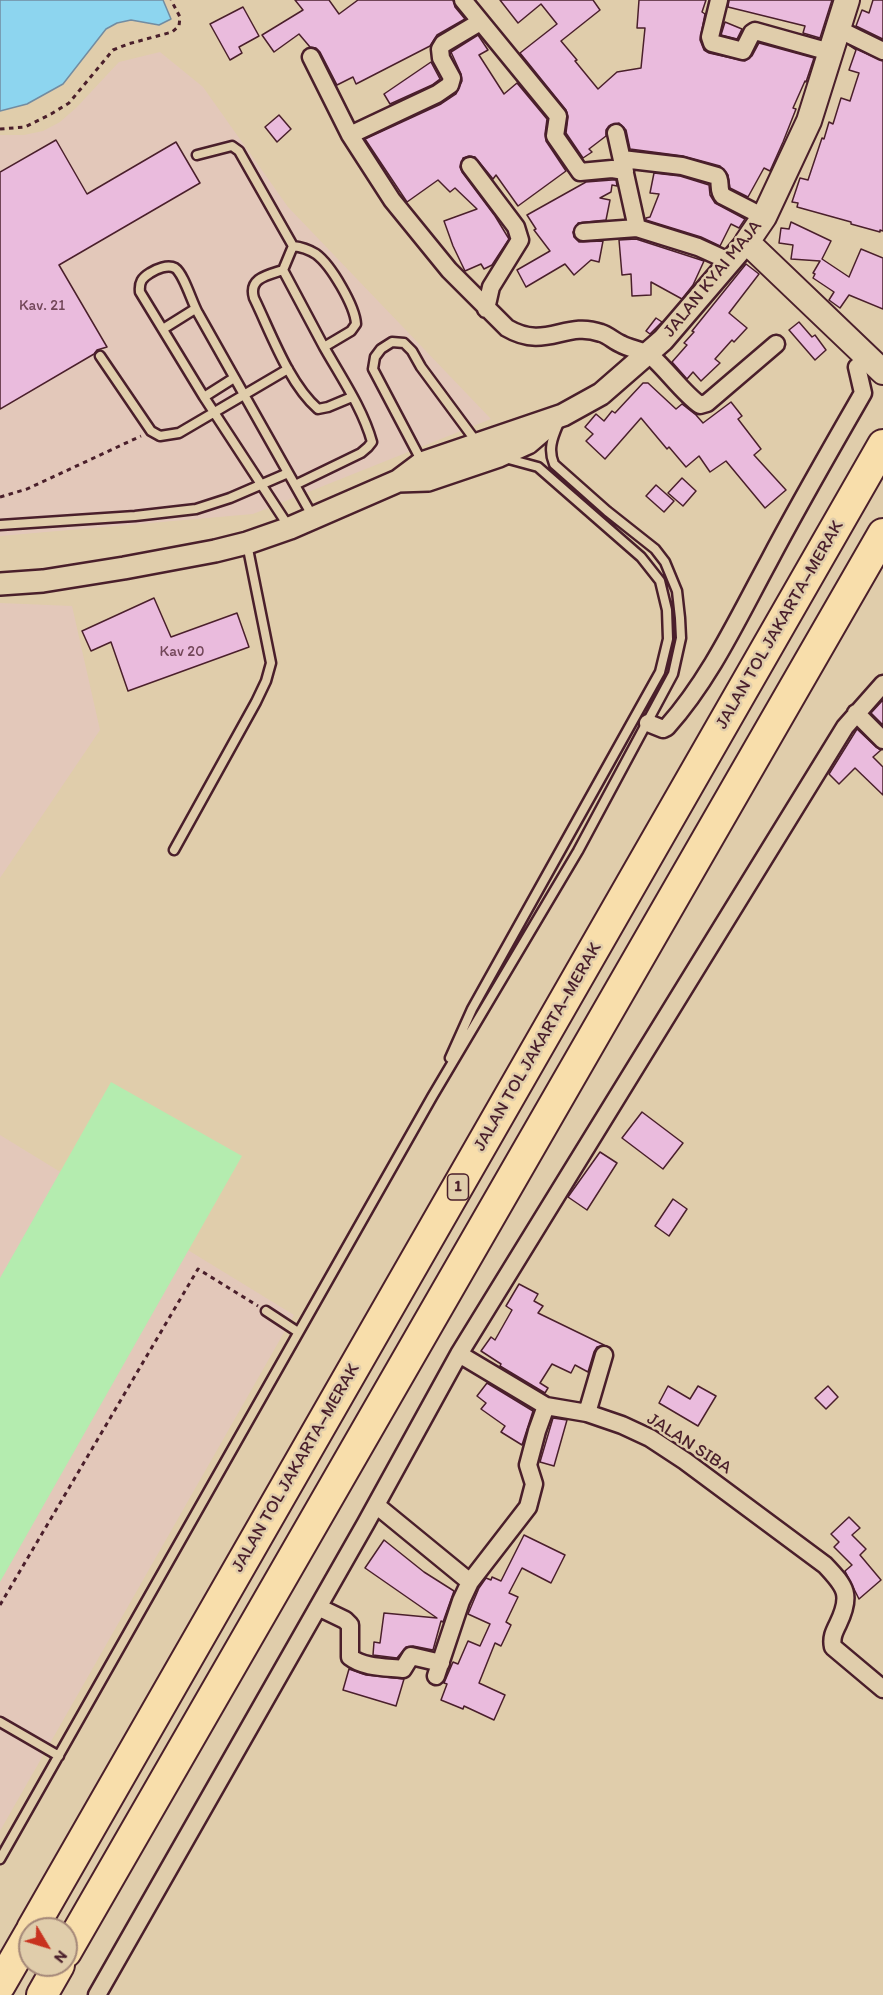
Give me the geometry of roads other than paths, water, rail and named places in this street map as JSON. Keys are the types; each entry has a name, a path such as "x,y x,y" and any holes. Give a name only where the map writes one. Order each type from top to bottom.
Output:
{"highway":[{"name":"JALAN TOL JAKARTA–MERAK","path":"39,1917 883,446"},
{"name":"1","path":"78,1932 883,534"},
{"path":"0,1985 18,1954"},
{"path":"42,1995 52,1977"}],"main road":[{"name":"JALAN KYAI MAJA","path":"747,242 764,217 809,121 847,0"},
{"path":"747,242 883,372"}],"street":[{"path":"463,0 558,116 555,136 579,172 612,169 623,165 682,166 717,176 721,194 764,217"},
{"path":"719,0 710,37 712,43 743,51 755,31 830,52"},
{"path":"350,135 437,94 450,85 452,78 441,58 440,49 443,44 480,22"},
{"path":"838,29 883,51"},
{"path":"311,57 350,135 392,200 449,270 507,328 531,338 543,338 572,330 601,333 622,345 649,354 700,405 707,403 776,344"},
{"path":"616,133 637,228"},
{"path":"470,166 516,227 520,240 491,287 486,309"},
{"path":"584,232 637,228 698,247 731,262"},
{"name":"JALAN KYAI MAJA","path":"563,415 601,394 649,354 747,242"},
{"path":"648,723 663,729 667,727 687,704 727,639 800,503 863,393 857,367"},
{"path":"0,584 43,581 124,568 247,543 290,528 398,481 422,463 563,415"},
{"path":"398,481 428,480 499,456 528,442 563,415"},
{"path":"98,1995 459,1354 845,727 883,684"},
{"path":"856,713 883,740"},
{"path":"318,1607 345,1620 350,1625 350,1657 356,1662 403,1669 411,1656 439,1670 461,1601 470,1582 528,1507 534,1484 528,1465 546,1406 459,1354"},
{"path":"587,1413 604,1355"},
{"name":"JALAN SIBA","path":"546,1406 587,1413 650,1438 685,1461 825,1565 839,1579 846,1592 847,1602 834,1632 833,1647 883,1689"},
{"path":"376,1505 470,1582"}],"lane":[{"path":"197,155 232,146 239,151 293,246"},
{"path":"293,246 283,270 255,282 252,292 288,369 309,401 318,409 351,397"},
{"path":"293,246 304,247 318,256 331,272 356,315 356,324 351,331 324,347"},
{"path":"290,528 204,397 140,292 142,278 153,271 167,266 174,267 179,272 195,309 313,517"},
{"path":"283,270 351,397 372,442 362,453 295,485"},
{"path":"163,329 195,309"},
{"path":"422,463 373,369 375,357 381,349 393,342 404,343 412,351 421,367 478,444"},
{"path":"100,356 151,431 160,436 178,433 288,369"},
{"path":"204,397 234,378"},
{"path":"0,1859 432,1097 560,882 673,674 681,638 680,618 677,591 665,562 655,549 592,499 554,464 550,453 551,446 563,415"},
{"path":"432,1097 472,1009 660,672 668,639 667,610 660,581 641,557 538,467 499,456"},
{"path":"0,525 135,516 196,509 230,498 288,473"},
{"path":"174,850 256,702 271,663 247,543"},
{"path":"266,1311 298,1332"},
{"path":"0,1722 58,1756"}],"water":[{"path":"0,0 163,0 171,19 159,25 131,20 117,23 106,29 63,84 27,104 0,111"}]}
